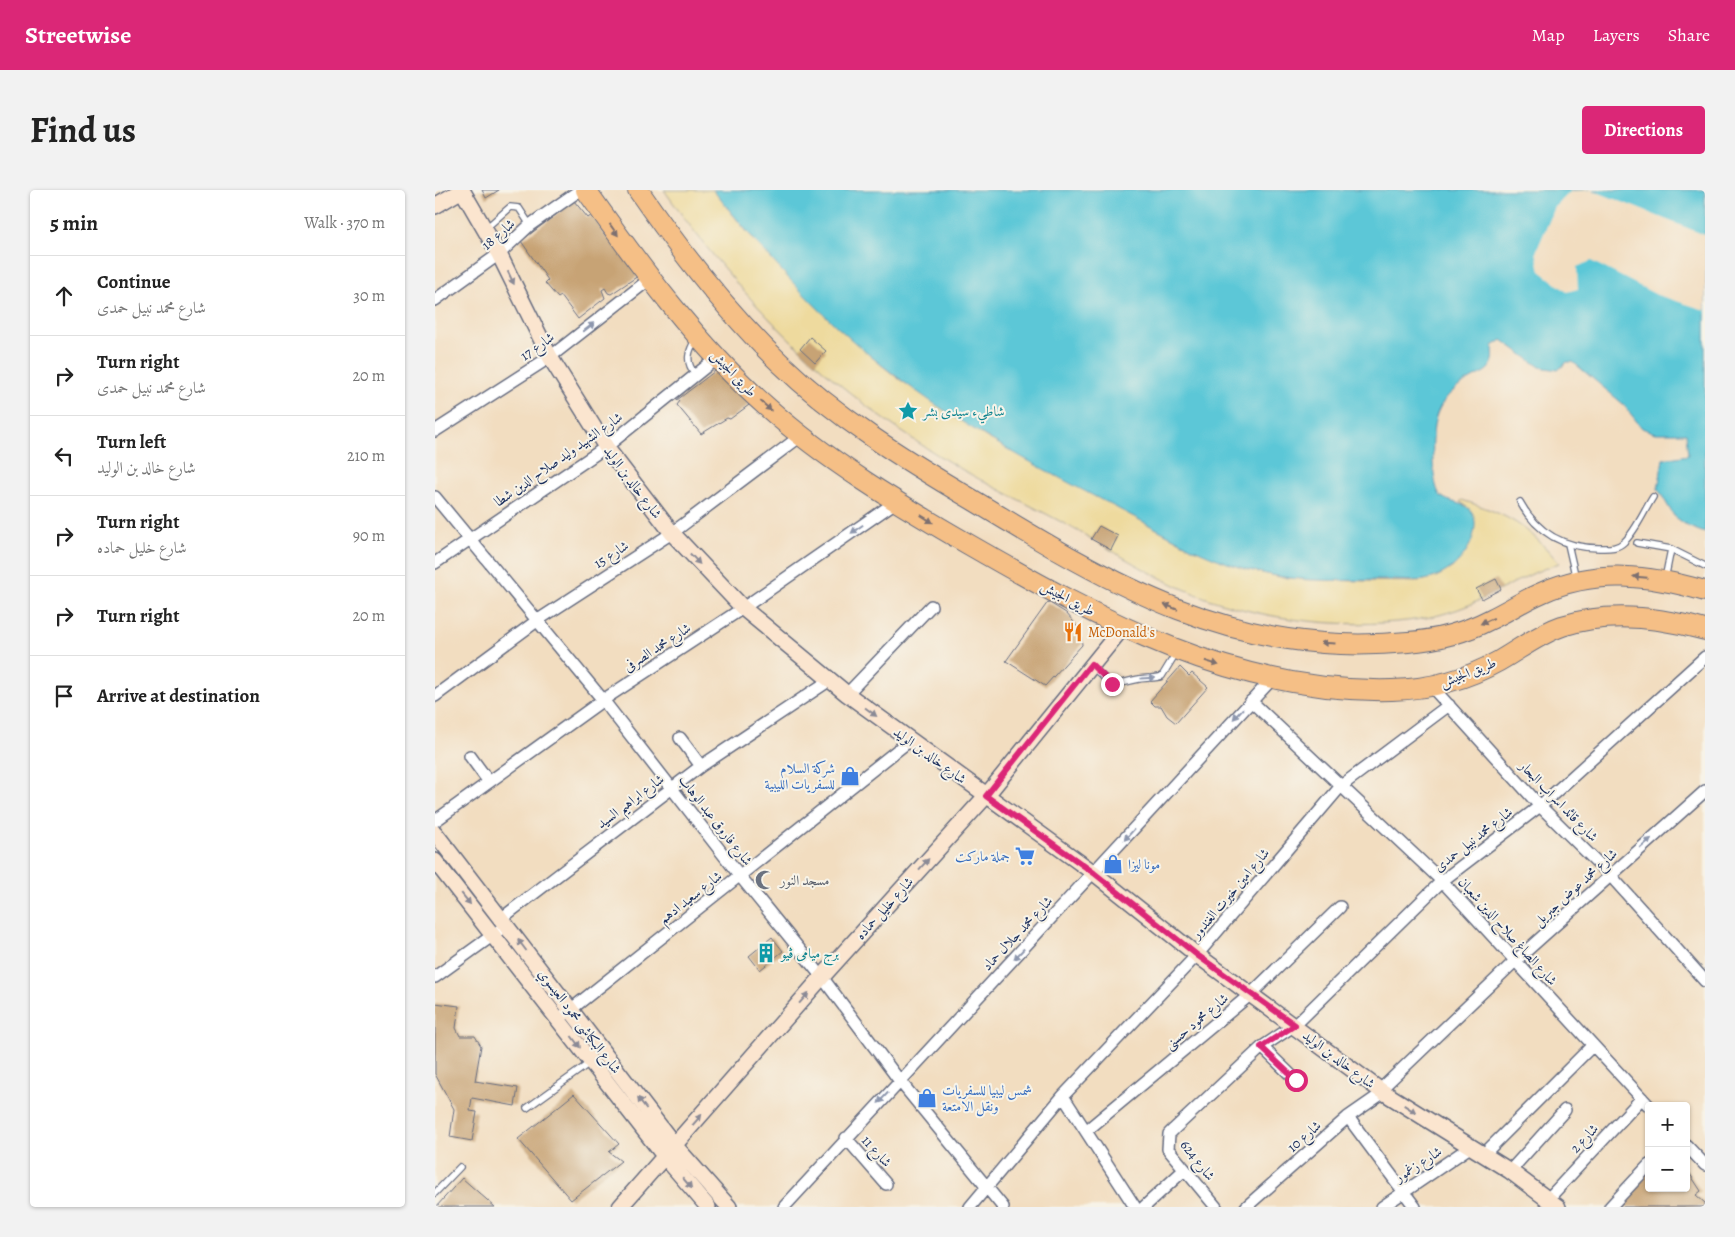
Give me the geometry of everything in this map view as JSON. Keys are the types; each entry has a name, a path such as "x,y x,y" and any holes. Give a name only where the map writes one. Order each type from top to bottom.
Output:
{"highway":[{"name":"طريق الجيش","path":"586,190 651,278 718,357 764,405 802,435 897,501 991,557 1123,627 1177,651 1228,668 1272,679 1370,690 1391,690 1431,686 1483,669 1543,634 1577,622 1609,618 1640,618 1672,622 1705,630"},
{"path":"638,190 690,263 734,315 781,364 836,410 924,471 1102,575 1165,604 1223,626 1270,636 1343,644 1392,644 1431,639 1470,628 1541,592 1576,581 1621,576 1665,580 1705,591"}],"street":[{"path":"435,206 462,190"},
{"name":"شارع خالد بن الوليد","path":"462,190 499,254 551,357 606,447 672,533 743,608 847,694 909,741 1094,873 1197,955 1295,1025 1382,1091 1511,1172 1553,1203"},
{"name":"شارع 18","path":"435,300 499,254 530,225 580,190"},
{"name":"شارع 17","path":"435,431 551,357 651,278"},
{"name":"شارع الشهيد وليد صلاح الدين شطا","path":"435,563 469,538 606,447 718,357"},
{"name":"شارع 15","path":"435,696 538,620 672,533 802,435"},
{"name":"شارع فاروق عبد الوهاب","path":"435,497 603,700 740,876 822,977 899,1080 1003,1207"},
{"name":"شارع محمد الصرفى","path":"435,821 603,700 743,608 897,501"},
{"path":"847,694 931,606"},
{"name":"شارع خليل حماده","path":"620,1207 822,977 986,796 1091,664 1123,627"},
{"name":"شارع محمد نبيل حمدى","path":"1173,1129 1261,1047 1295,1025 1442,881 1540,806 1705,657"},
{"name":"شارع محمد جلال حماد","path":"784,1207 899,1080 1094,873 1272,679"},
{"name":"شارع ابراهيم السيد","path":"435,977 494,935 504,921 701,766 830,680"},
{"name":"شارع قائد اسراب البحار","path":"1431,686 1540,806 1610,875 1705,981"},
{"name":"شارع الصاغ صلاح الدين شعبان","path":"1251,701 1442,881 1514,962 1646,1102"},
{"name":"شارع امين خيرت الغندور","path":"970,1207 1063,1096 1197,955 1341,786 1449,705"},
{"path":"680,738 701,766"},
{"name":"شارع سعيد ادهم","path":"559,1019 909,741"},
{"path":"470,756 489,782"},
{"name":"شارع محمد عوض جبريل","path":"1382,1091 1514,962 1705,791"},
{"name":"شارع البكباشى محمود العيسوي","path":"435,833 571,1010 708,1207"},
{"name":"شارع البكباشى محمود العيسوي","path":"435,861 591,1062 670,1152 729,1207"},
{"name":"شارع محمود حسنى","path":"1086,1131 1251,994 1341,907"},
{"name":"شارع زغمور","path":"1382,1207 1404,1190 1477,1151 1593,1045"},
{"path":"1261,1047 1296,1080"},
{"name":"شارع 10","path":"1246,1207 1348,1118 1382,1091"},
{"path":"1063,1096 1135,1207"},
{"name":"شارع 2","path":"1553,1203 1645,1103"},
{"path":"1511,1172 1565,1110"},
{"path":"1348,1118 1415,1207"},
{"name":"شارع 624","path":"1173,1129 1169,1134 1168,1149 1216,1207"},
{"name":"شارع 11","path":"846,1138 886,1184"},
{"path":"1687,1147 1705,1165"},
{"path":"1609,1207 1645,1169"},
{"path":"1144,1207 1184,1170"}],"lane":[{"path":"485,229 510,206 519,208 530,225"},
{"path":"695,374 690,366 689,354 699,335"},
{"path":"1520,502 1540,528 1568,544 1594,548 1619,546 1627,538 1653,497"},
{"path":"1637,543 1671,549 1705,566"},
{"path":"1568,544 1576,581"},
{"path":"1665,580 1671,549"},
{"path":"1091,664 1108,682 1119,685 1135,680 1162,676 1177,651"},
{"path":"527,1108 591,1062"},
{"path":"435,1193 460,1167"}],"sand":[{"name":"شاطيء سيدى بشر","path":"664,190 713,190 748,233 868,354 896,377 986,437 1194,549 1245,569 1280,577 1309,580 1416,582 1436,577 1453,567 1465,505 1460,502 1462,500 1505,517 1527,530 1559,563 1538,571 1459,609 1428,618 1396,622 1345,624 1293,619 1241,609 1193,593 1145,570 1067,525 956,466 900,431 861,402 824,371 755,303 723,267"}],"water":[{"path":"713,190 1705,190 1705,533 1689,527 1674,516 1658,489 1663,459 1688,455 1686,433 1655,433 1642,428 1622,403 1573,362 1567,362 1558,370 1540,367 1502,340 1493,346 1493,358 1490,367 1485,372 1454,390 1444,401 1436,416 1433,441 1435,483 1441,496 1470,510 1475,522 1469,547 1451,568 1435,577 1418,581 1294,578 1236,566 1194,549 1004,447 967,425 896,376 870,356 821,312 776,265"}],"pier":[{"path":"1592,190 1705,235 1705,310 1657,295 1591,261 1577,267 1578,289 1567,292 1540,271 1536,252 1555,207 1571,191"}],"building":[{"path":"482,190 499,190 486,198"},
{"path":"574,201 588,218 592,215 607,238 614,236 641,274 611,294 605,288 602,290 605,298 578,319 561,296 558,298 545,283 548,280 521,241"},
{"path":"810,337 826,351 815,363 800,349"},
{"path":"719,368 750,399 747,403 749,405 730,419 727,418 701,434 677,405 680,401 677,400"},
{"path":"1099,526 1118,536 1111,550 1091,539"},
{"path":"1496,579 1501,589 1482,599 1476,589"},
{"path":"1048,602 1066,613 1073,621 1081,633 1082,645 1045,686 1006,661"},
{"path":"1180,667 1189,676 1192,673 1208,687 1176,723 1167,716 1161,706 1155,706 1150,701"},
{"name":"برج ميامى ڤيو","path":"772,937 783,951 760,970 749,956"},
{"path":"435,1003 459,1006 456,1028 460,1036 475,1036 481,1046 475,1081 518,1088 515,1106 472,1098 470,1111 477,1112 472,1141 450,1137 454,1109 435,1074"},
{"path":"574,1094 619,1144 609,1152 621,1161 571,1200 518,1139"},
{"path":"1690,1174 1701,1191 1696,1195 1705,1203 1705,1207 1611,1207 1645,1176 1645,1192 1690,1192"},
{"path":"462,1178 495,1207 436,1207"}],"place":[{"name":"شاطيء سيدى بشر","path":"908,411"},
{"name":"McDonald's","path":"1073,632"},
{"name":"شركة السلام للسفريات الليبية","path":"850,776"},
{"name":"جملة ماركت","path":"1025,856"},
{"name":"مونا ليزا","path":"1113,864"},
{"name":"مسجد النور","path":"765,880"},
{"name":"برج ميامى ڤيو","path":"766,953"},
{"name":"شمس ليبيا للسفريات ونقل الامتعة","path":"927,1098"}],"route":[{"path":"1112,684 1091,664 986,796 1094,873 1197,955 1295,1025 1261,1047 1296,1080"}]}
